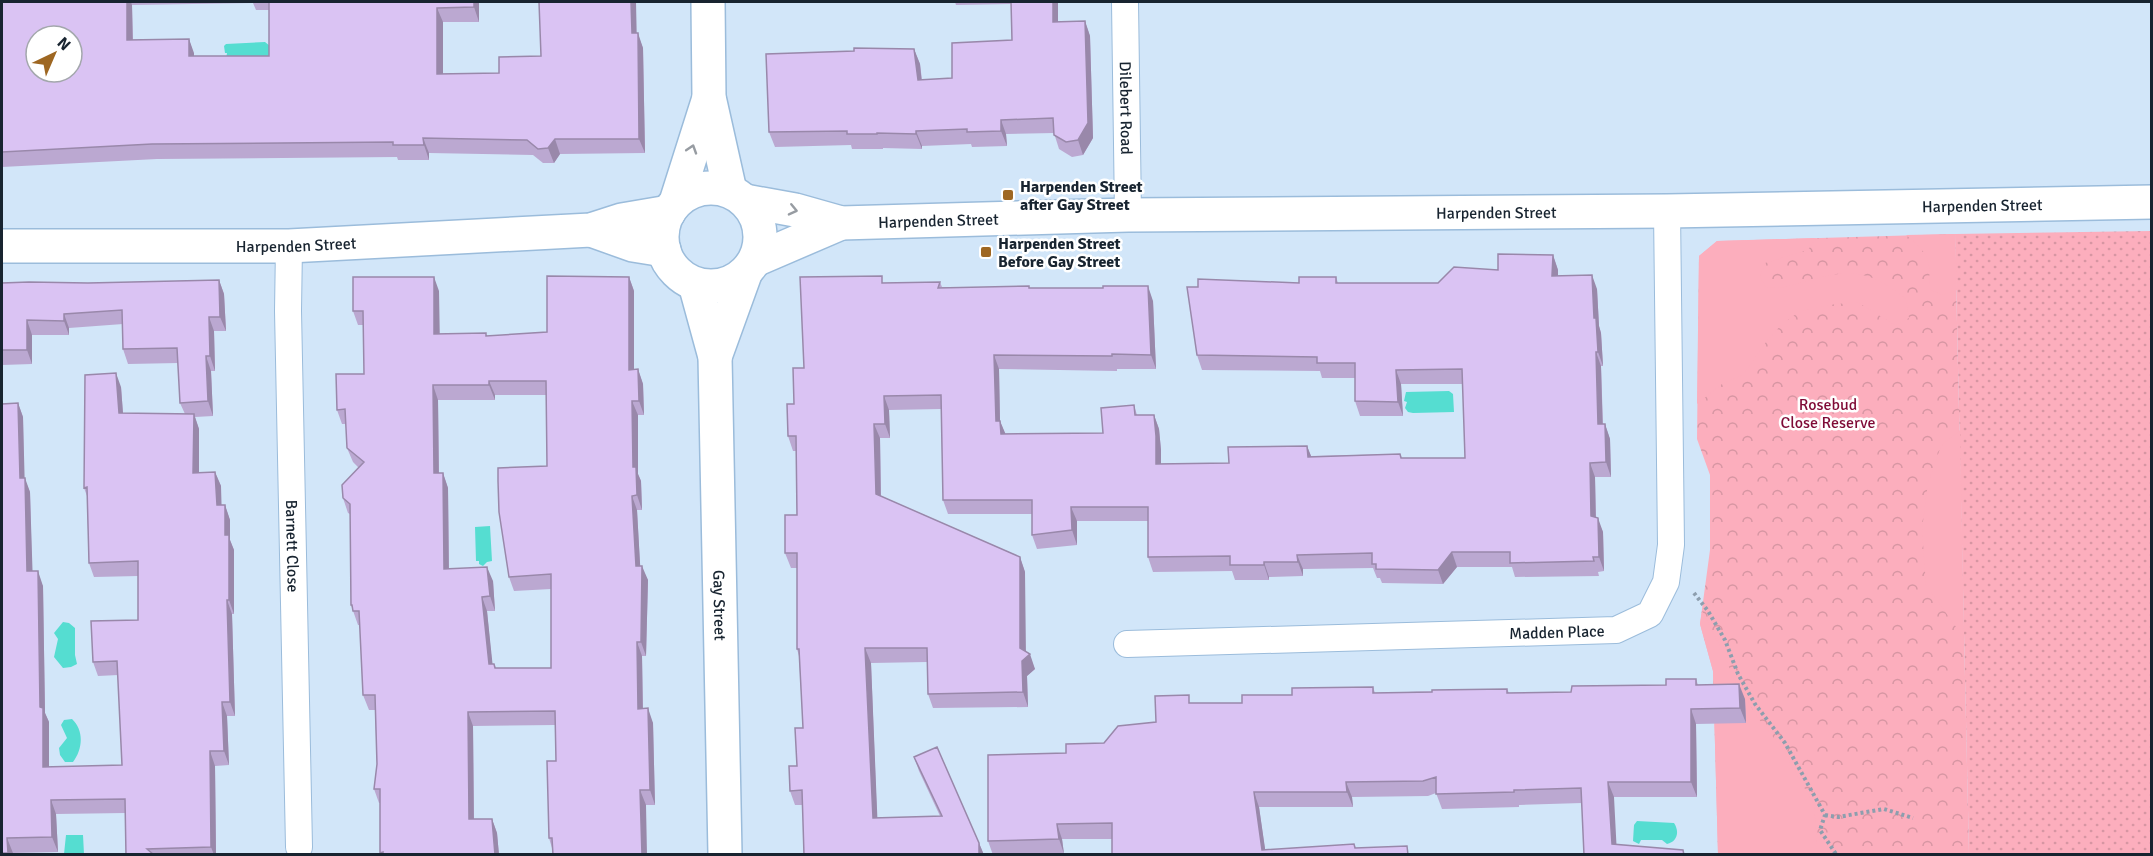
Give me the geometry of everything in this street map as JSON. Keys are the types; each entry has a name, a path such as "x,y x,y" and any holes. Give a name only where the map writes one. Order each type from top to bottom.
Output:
{"street":[{"path":"708,2 709,97 738,196 755,213 760,229 761,245 750,267"},
{"name":"Dilebert Road","path":"1125,2 1128,215"},
{"path":"695,284 681,276 670,265 662,237 664,224 673,207 709,97"},
{"name":"Harpenden Street","path":"2,246 289,246 591,230 673,207 687,194 702,189 716,188 841,223 1128,215 1667,211 2151,202"},
{"name":"Madden Place","path":"1127,644 1616,630 1650,614 1666,582 1671,545 1667,211"},
{"name":"Harpenden Street","path":"695,284 709,287 734,282 750,267 841,223"},
{"name":"Harpenden Street","path":"591,230 633,245 664,250"},
{"name":"Barnett Close","path":"289,246 299,847"},
{"name":"Gay Street","path":"715,357 750,267"},
{"name":"Gay Street","path":"695,284 715,357 725,855"}],"path":[{"path":"1666,582 1690,588 1708,610 1755,704 1785,743 1825,815 1820,830 1836,855"},
{"path":"1825,815 1839,817 1884,809 1913,818"}],"green space":[{"path":"2151,231 2151,854 1969,854 1955,234"},
{"name":"Rosebud Close Reserve","path":"1955,234 1969,854 1718,854 1713,671 1700,624 1710,550 1710,475 1697,439 1699,256 1717,241"},
{"path":"1955,234 1957,290 1942,295 1931,290 1928,261 1924,253 1906,235"},
{"path":"1816,238 1808,250 1765,263 1760,277 1766,287 1782,287 1836,274 1860,275 1882,283 1906,299 1909,318 1895,325 1857,302 1828,305 1799,312 1782,324 1766,342 1743,375 1722,384 1697,404 1699,256 1717,241"},
{"path":"1960,430 1964,638 1926,585 1922,529 1928,483 1941,446"},
{"path":"1702,611 1734,679 1758,718 1782,748 1814,805 1817,844 1828,854 1718,854 1713,671 1700,624"}],"shaded area":[{"path":"265,42 270,46 273,61 226,59 227,53 225,53 224,46 226,44"},
{"path":"1449,391 1453,394 1454,412 1413,413 1408,412 1405,408 1406,392"},
{"path":"490,526 492,561 483,566 476,561 475,527"},
{"path":"63,622 75,628 77,664 63,668 54,657 58,639 54,633"},
{"path":"72,719 79,729 81,740 79,751 73,762 65,762 60,755 59,748 67,738 61,725 64,720"},
{"path":"1637,821 1674,823 1677,830 1676,836 1667,844 1662,840 1641,840 1639,844 1633,841 1634,825"},
{"path":"66,835 83,835 84,854 64,854"}],"building":[{"path":"2,2 127,2 127,40 189,39 189,56 269,56 269,2 474,2 474,7 437,8 437,74 499,73 499,57 541,56 539,2 631,2 632,33 638,33 639,139 555,139 548,148 538,149 527,140 423,138 424,145 393,145 393,142 152,144 2,152"},
{"path":"1011,2 1053,2 1053,22 1085,21 1088,123 1078,140 1066,142 1054,135 1053,118 1001,120 1001,131 967,132 967,129 916,131 916,134 847,134 847,131 769,132 766,54 854,51 854,48 914,49 918,80 952,78 952,43 1012,40"},
{"path":"1498,254 1553,255 1552,276 1592,275 1598,352 1596,352 1598,424 1605,424 1606,462 1590,463 1591,516 1598,518 1599,557 1593,557 1594,561 1510,563 1510,552 1452,552 1438,570 1376,569 1376,564 1372,564 1372,553 1297,555 1298,562 1264,562 1264,565 1230,565 1230,556 1148,557 1148,507 1071,507 1072,530 1032,535 1032,500 943,500 941,395 884,396 885,424 874,424 876,494 1020,557 1020,648 1030,654 1022,661 1023,692 928,694 927,648 865,648 873,818 942,816 914,757 937,747 979,843 979,855 804,855 802,790 790,791 789,766 797,766 795,728 803,728 799,649 797,649 797,553 785,553 785,515 797,515 796,436 788,436 787,404 794,404 793,368 804,368 800,277 882,276 882,283 940,282 938,288 1148,286 1151,355 994,355 996,421 1000,421 1001,434 1103,433 1101,408 1134,405 1135,415 1154,415 1156,464 1229,463 1228,447 1307,446 1308,457 1400,454 1401,458 1465,458 1462,369 1396,370 1398,402 1355,401 1355,363 1317,363 1317,357 1197,355 1187,287 1198,287 1198,279 1299,283 1299,277 1336,277 1336,283 1438,283 1454,267 1498,270"},
{"path":"547,276 629,277 629,370 638,369 639,401 632,401 633,467 636,467 637,495 632,496 636,566 642,566 641,642 637,642 638,709 648,708 650,790 640,790 642,855 553,855 552,838 549,838 547,761 556,761 555,711 468,712 469,819 492,819 495,855 383,855 383,852 380,853 380,789 374,789 377,764 375,695 363,695 359,611 353,611 351,605 350,504 343,498 342,485 364,462 347,448 345,409 337,410 336,374 364,374 363,311 353,311 353,277 434,277 434,334 486,333 486,336 547,332","holes":["489,381 546,381 547,466 498,468 498,481 499,512 509,577 551,574 551,668 495,668 494,664 489,664 482,597 490,596 487,567 444,569 443,473 434,473 433,385 489,385"]},
{"path":"219,280 220,317 209,317 210,356 206,356 208,401 180,403 177,348 123,349 122,310 64,314 64,321 27,320 27,350 2,350 2,283"},
{"path":"116,373 119,413 194,414 193,473 215,472 217,505 225,505 225,535 229,535 229,600 227,600 230,702 222,702 224,751 210,751 211,847 147,849 154,855 126,855 125,799 51,800 52,837 7,838 8,853 2,853 2,404 18,403 20,478 25,478 27,571 38,571 43,767 122,765 117,661 93,662 91,621 138,620 138,561 89,563 87,487 84,488 85,375"},
{"path":"1666,679 1696,679 1696,685 1739,684 1740,708 1691,709 1691,782 1608,782 1612,844 1683,850 1684,855 1584,855 1581,788 1436,794 1436,777 1423,781 1346,782 1347,792 1254,792 1262,850 1354,844 1355,848 1407,846 1408,855 1112,855 1112,823 1057,824 1059,839 988,841 988,755 1066,753 1066,744 1104,743 1118,726 1156,722 1155,696 1189,695 1189,703 1242,703 1242,695 1292,695 1292,688 1373,687 1373,693 1507,689 1507,693 1571,692 1572,686 1666,685"}],"place":[{"name":"Harpenden Street after Gay Street","path":"1008,195"},
{"name":"Harpenden Street Before Gay Street","path":"986,252"}]}
